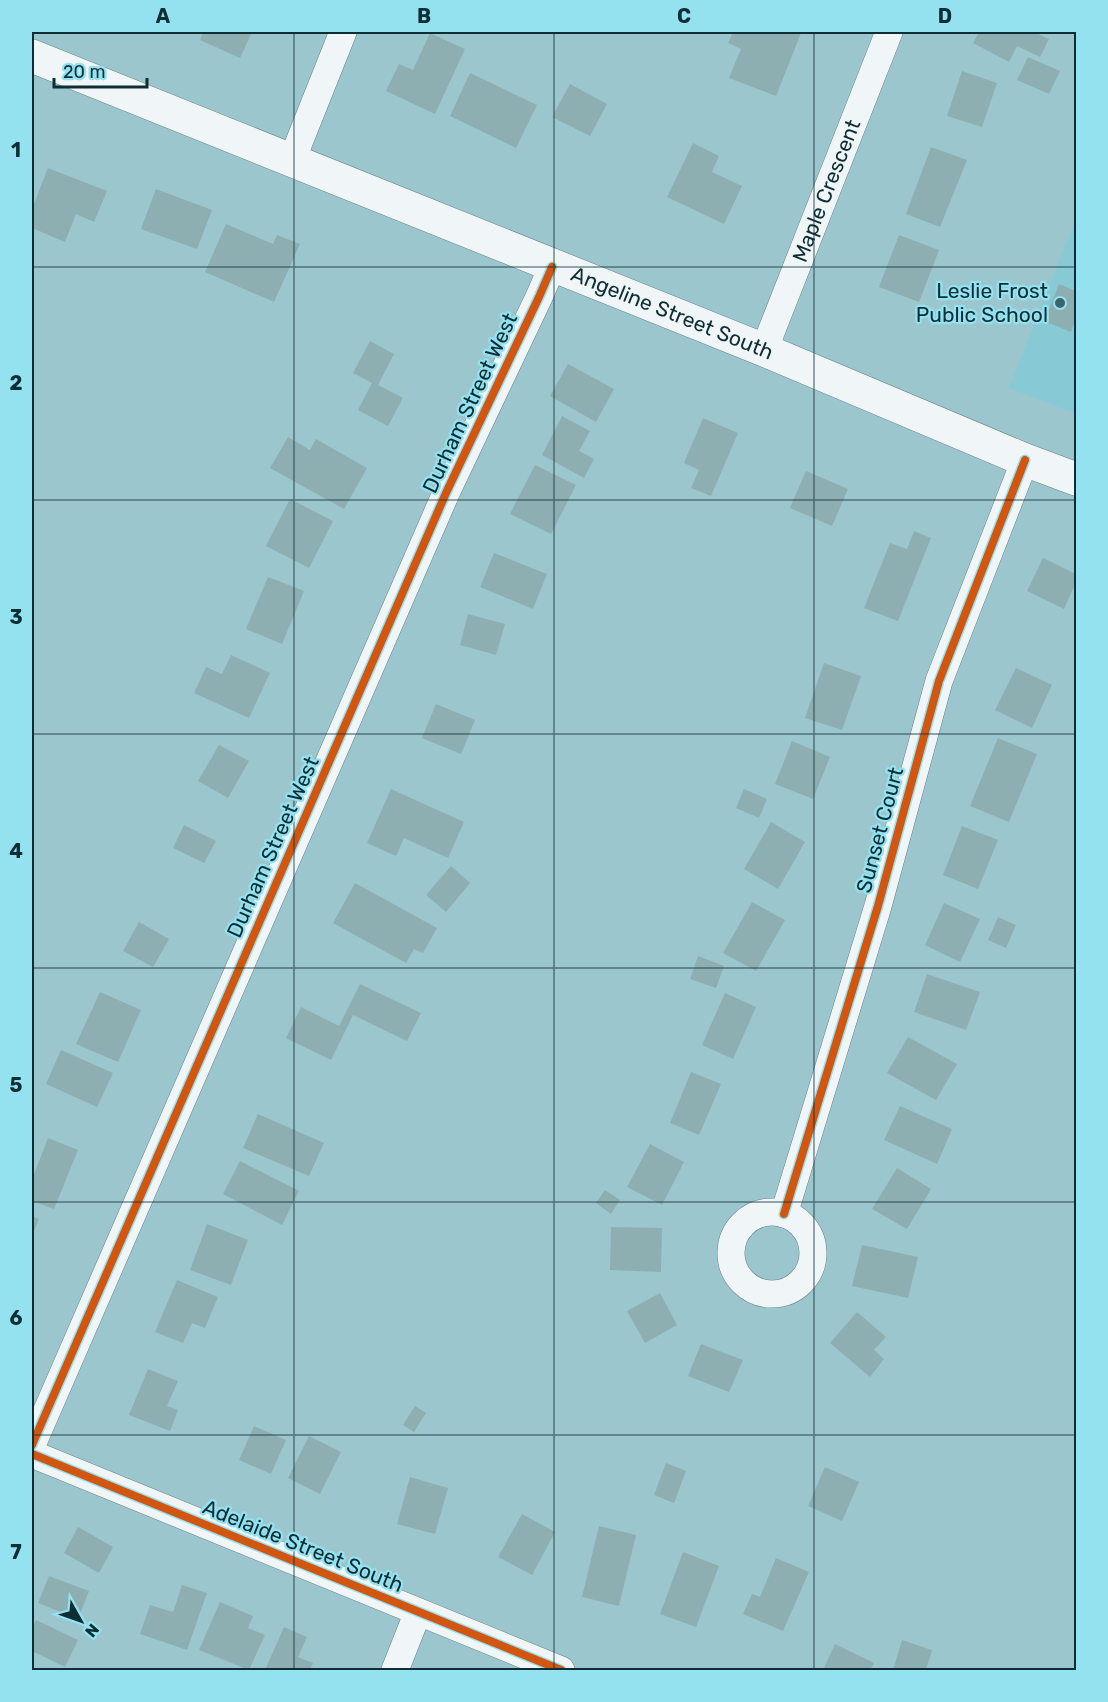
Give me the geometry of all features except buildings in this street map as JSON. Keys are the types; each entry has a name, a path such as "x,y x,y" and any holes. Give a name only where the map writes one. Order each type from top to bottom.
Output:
{"main road":[{"name":"Angeline Street South","path":"32,56 764,351 1025,460 1077,479"}],"street":[{"path":"292,160 344,32"},
{"name":"Maple Crescent","path":"764,351 889,32"},
{"name":"Durham Street West","path":"32,1445 446,493 552,267"},
{"name":"Sunset Court","path":"784,1214 878,906 939,681 1025,460"},
{"name":"Adelaide Street South","path":"32,1454 561,1671"},
{"path":"395,1671 418,1612"}],"shaded area":[{"name":"Leslie Frost Public School","path":"1076,218 1076,414 1009,388"}],"cycle path":[{"path":"32,1445 446,493 552,267"},
{"path":"784,1214 878,906 939,681 1025,460"},
{"path":"32,1454 561,1670"}],"place":[{"name":"Leslie Frost Public School","path":"1060,303"}]}
